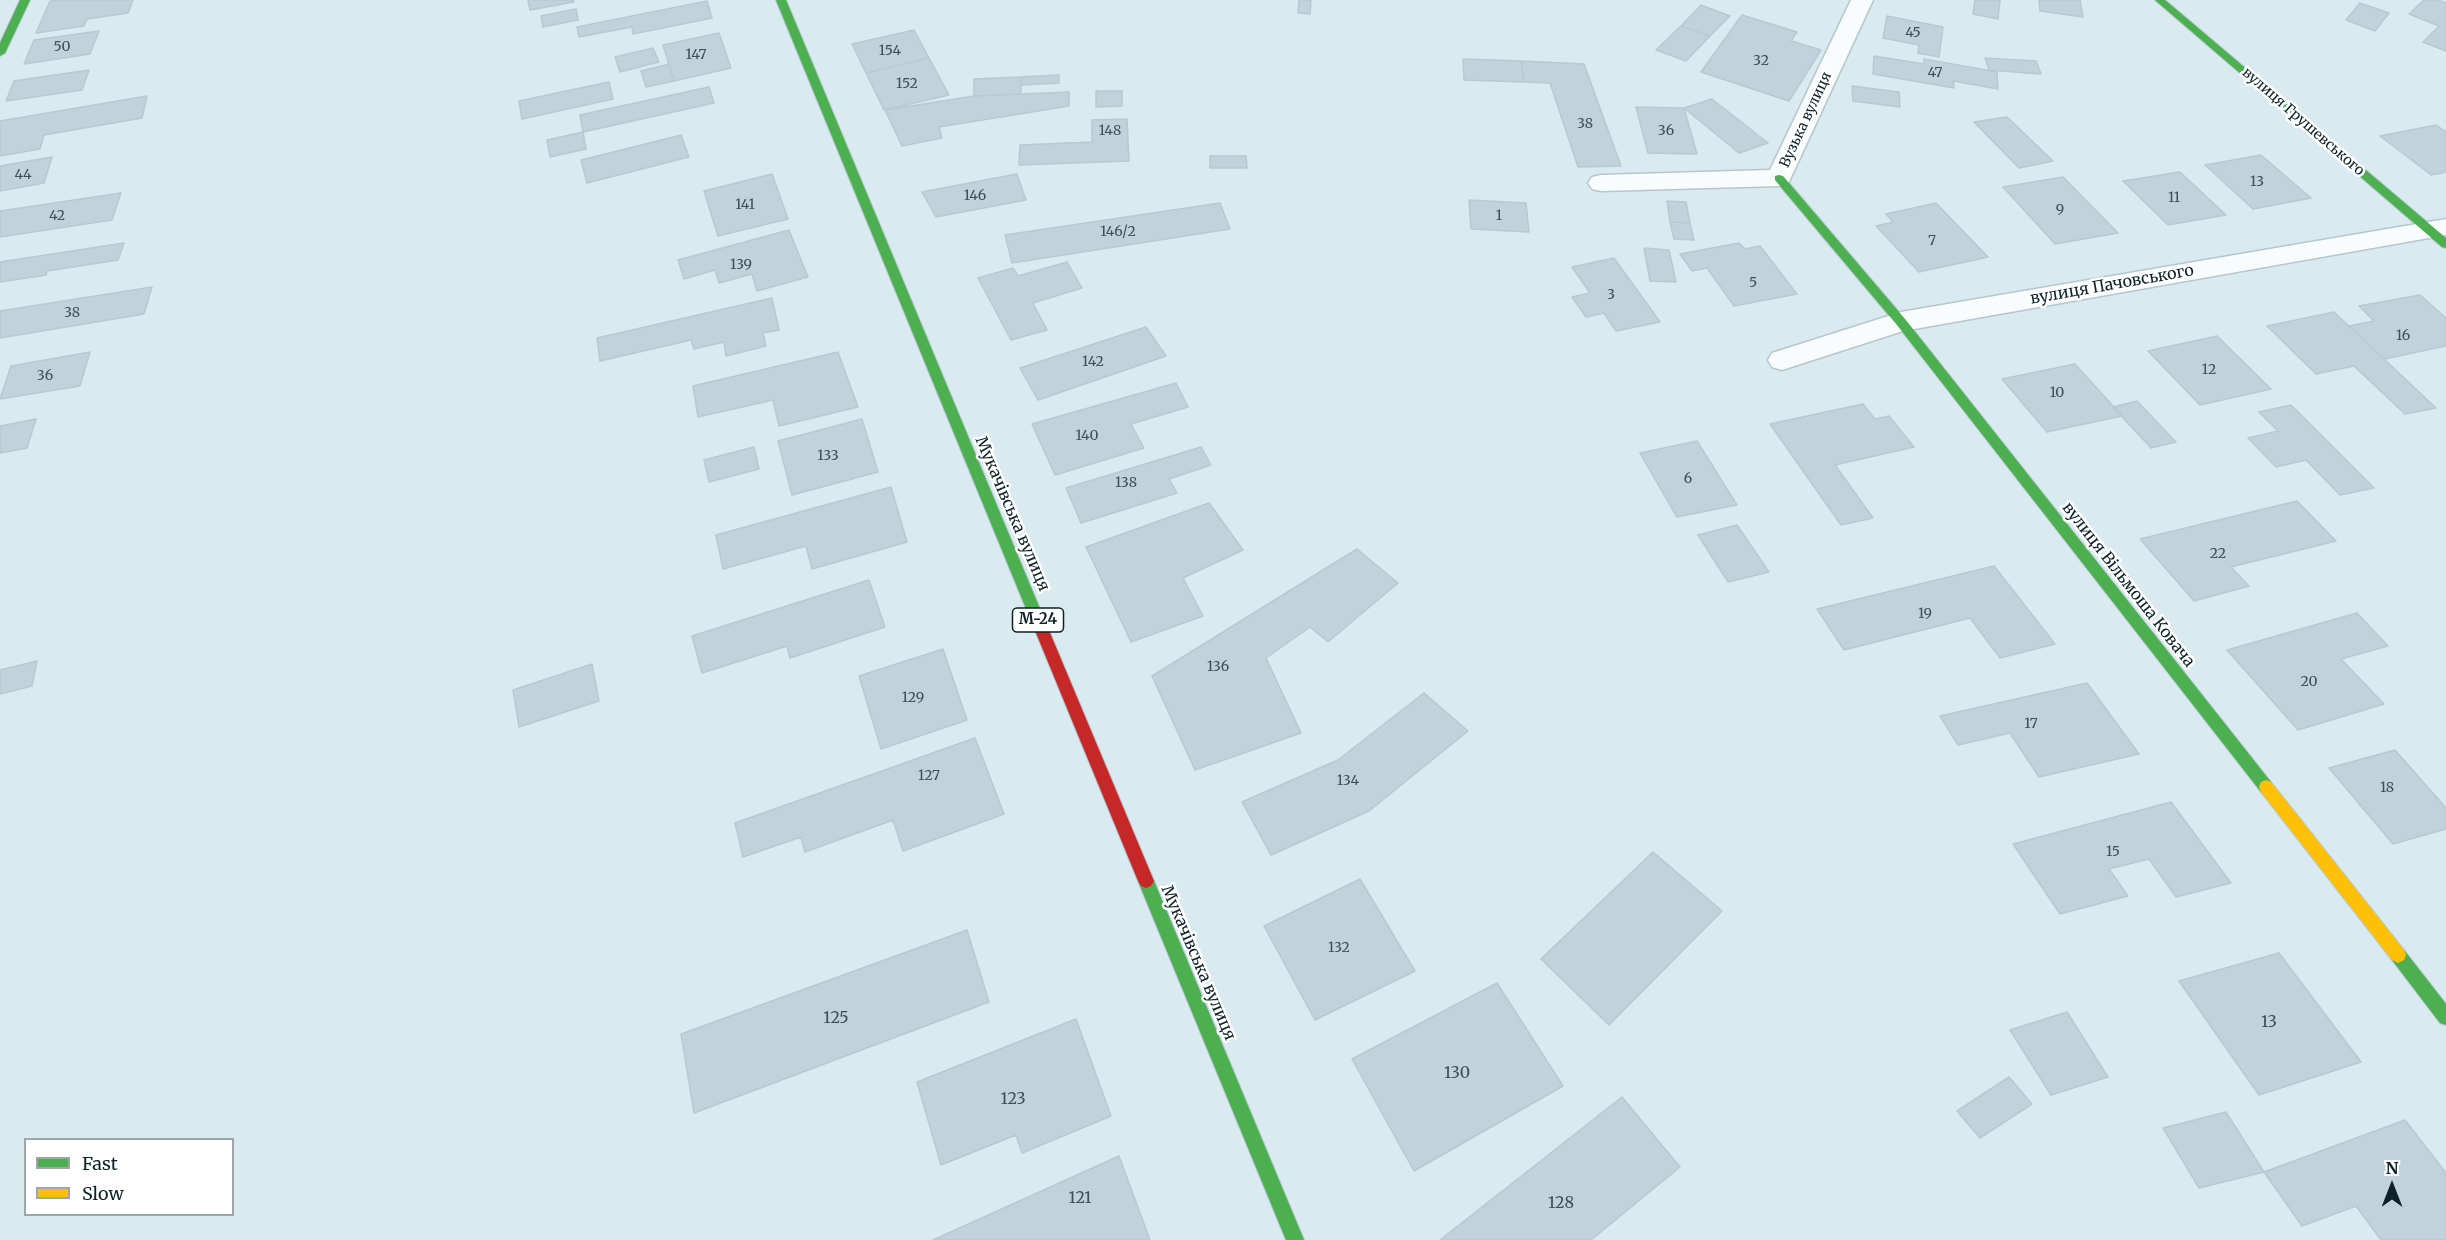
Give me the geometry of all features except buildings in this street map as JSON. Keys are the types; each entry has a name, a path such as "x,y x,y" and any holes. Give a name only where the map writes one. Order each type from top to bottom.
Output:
{"main road":[{"path":"0,53 25,0"},
{"name":"Мукачівська вулиця","path":"780,0 1295,1240"},
{"name":"вулиця Грушевського","path":"2160,0 2440,234"},
{"name":"вулиця Вільмоша Ковача","path":"1779,178 1900,322 2446,1017"}],"street":[{"name":"Вузька вулиця","path":"1601,183 1779,178 1862,0"},
{"name":"вулиця Пачовського","path":"1782,360 1900,322 2440,234"}],"traffic: fast":[{"path":"0,53 25,0"},
{"path":"781,0 1041,628"},
{"path":"2160,0 2446,244"},
{"path":"1779,178 1901,322 2266,787"},
{"path":"1146,881 1295,1240"},
{"path":"2398,955 2446,1017"}],"traffic: slow":[{"path":"2266,787 2398,955"}],"traffic: jam":[{"path":"1041,628 1146,881"}]}
